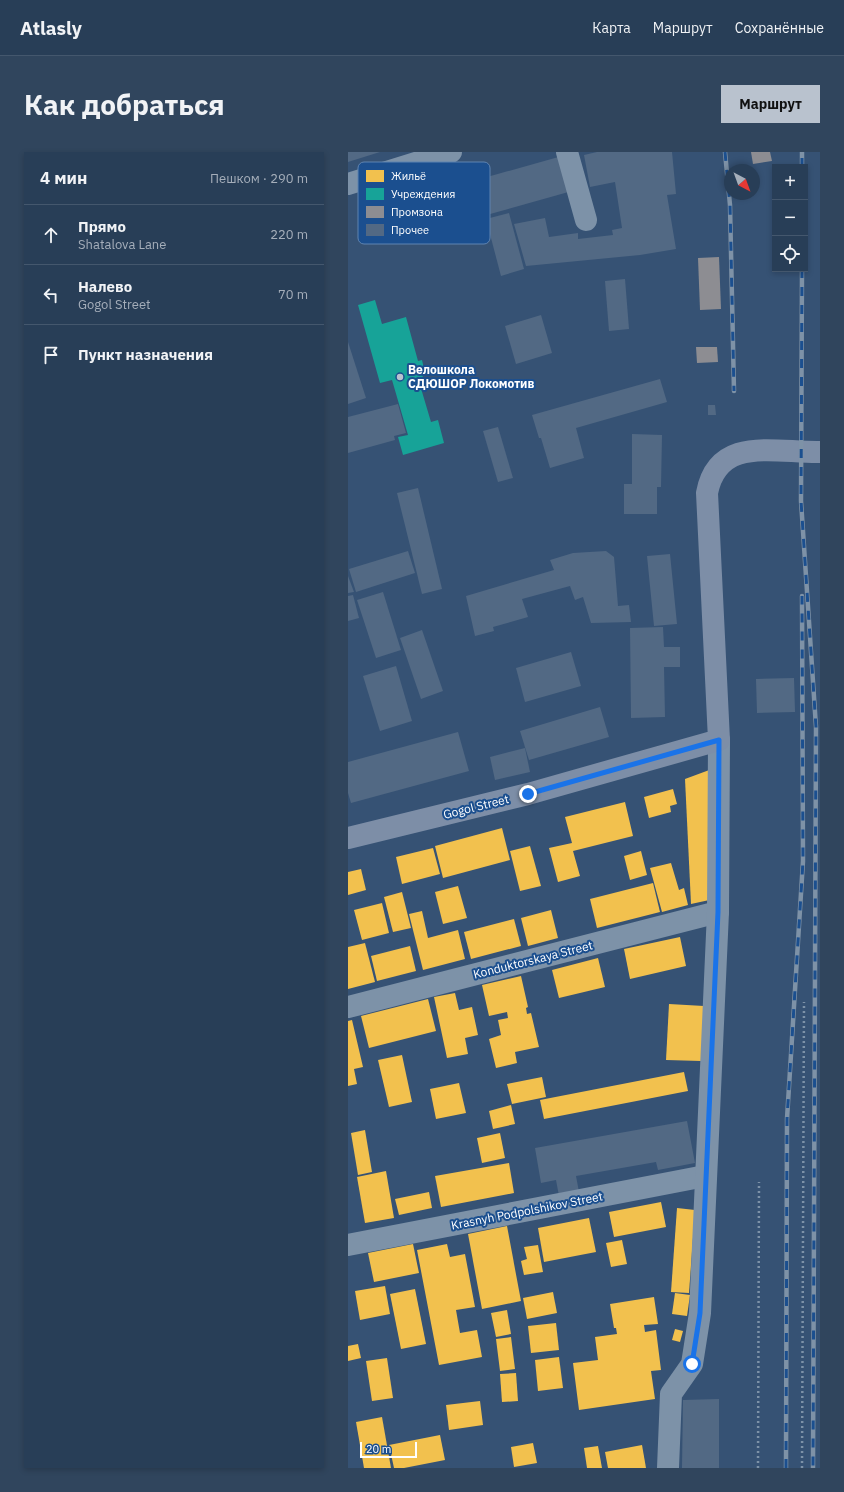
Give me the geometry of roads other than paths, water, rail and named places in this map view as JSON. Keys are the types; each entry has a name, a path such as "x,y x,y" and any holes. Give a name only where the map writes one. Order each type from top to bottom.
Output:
{"main road":[{"path":"719,740 707,493 709,485 720,463 740,452 820,452"},
{"name":"Gogol Street","path":"348,838 528,794 719,740"}],"street":[{"path":"419,162 451,152"},
{"path":"567,152 586,220"},
{"path":"348,184 358,181"},
{"path":"668,1468 671,1394 692,1364 700,1313 718,912 719,740"},
{"name":"Konduktorskaya Street","path":"348,1007 718,912"},
{"name":"Krasnyh Podpolshikov Street","path":"348,1246 705,1176"}],"railway":[{"path":"725,152 730,205 734,391"},
{"path":"802,152 802,164"},
{"path":"802,272 801,501 816,727 813,1468"},
{"path":"786,1468 787,1119 803,861 802,596"}],"place":[{"name":"Велошкола СДЮШОР Локомотив","path":"400,377"}]}
